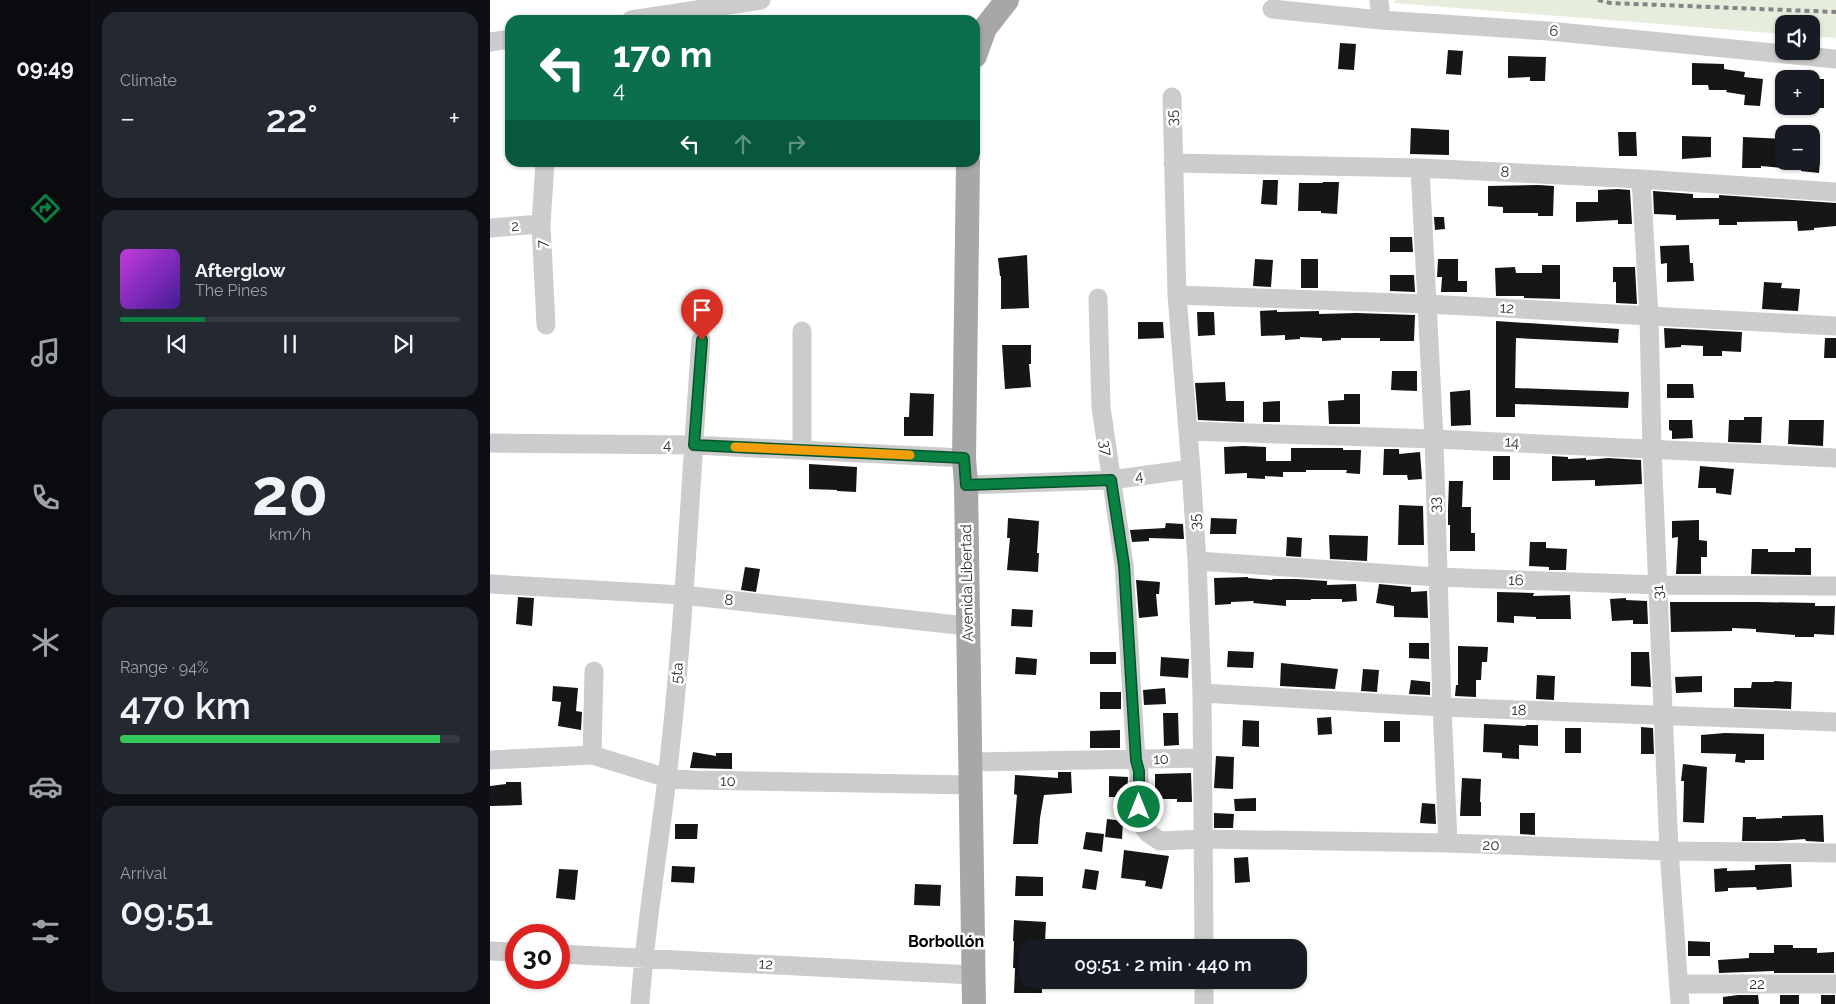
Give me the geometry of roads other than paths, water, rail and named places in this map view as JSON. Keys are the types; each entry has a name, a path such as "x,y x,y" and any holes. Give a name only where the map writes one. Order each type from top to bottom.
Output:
{"main road":[{"path":"980,42 985,28 1007,0"},
{"name":"Avenida Libertad","path":"968,167 964,458 966,485 974,1004"}],"street":[{"path":"664,15 761,0"},
{"path":"1379,0 1381,20"},
{"name":"6","path":"1272,9 1381,20 1548,31 1836,59"},
{"path":"490,42 505,40"},
{"name":"35","path":"1172,97 1177,295 1189,431 1197,561 1202,693 1204,939"},
{"name":"8","path":"1173,163 1420,168 1641,179 1836,192"},
{"name":"7","path":"545,167 541,224 546,325"},
{"name":"33","path":"1420,168 1434,439 1437,577 1448,843"},
{"name":"31","path":"1641,179 1649,316 1652,449 1669,851 1680,1004"},
{"name":"2","path":"490,228 541,224"},
{"name":"12","path":"1177,295 1427,304 1836,326"},
{"name":"37","path":"1098,298 1101,407 1124,565 1136,760 1139,771 1139,821 1148,833"},
{"path":"802,331 802,450"},
{"name":"5ta","path":"640,1004 643,958 667,778 702,340"},
{"name":"14","path":"1189,431 1434,439 1836,458"},
{"name":"4","path":"490,443 694,445 964,458"},
{"name":"4","path":"966,485 1111,480 1191,470"},
{"name":"16","path":"1197,561 1437,577 1658,585 1836,586"},
{"name":"8","path":"490,584 683,595 967,626"},
{"path":"592,755 594,671"},
{"name":"18","path":"1202,693 1442,707 1836,722"},
{"name":"10","path":"490,760 592,755 667,778 693,780 970,773 1136,760 1202,758"},
{"name":"20","path":"1148,833 1160,842 1203,840 1448,843 1669,851 1836,853"},
{"path":"490,951 505,952"},
{"name":"12","path":"570,955 973,975"},
{"name":"22","path":"1679,984 1836,984"},
{"path":"1204,989 1204,1004"}],"railway":[{"path":"1598,0 1610,3 1836,12"}],"district":[{"name":"Borbollón","path":"946,941"}]}
